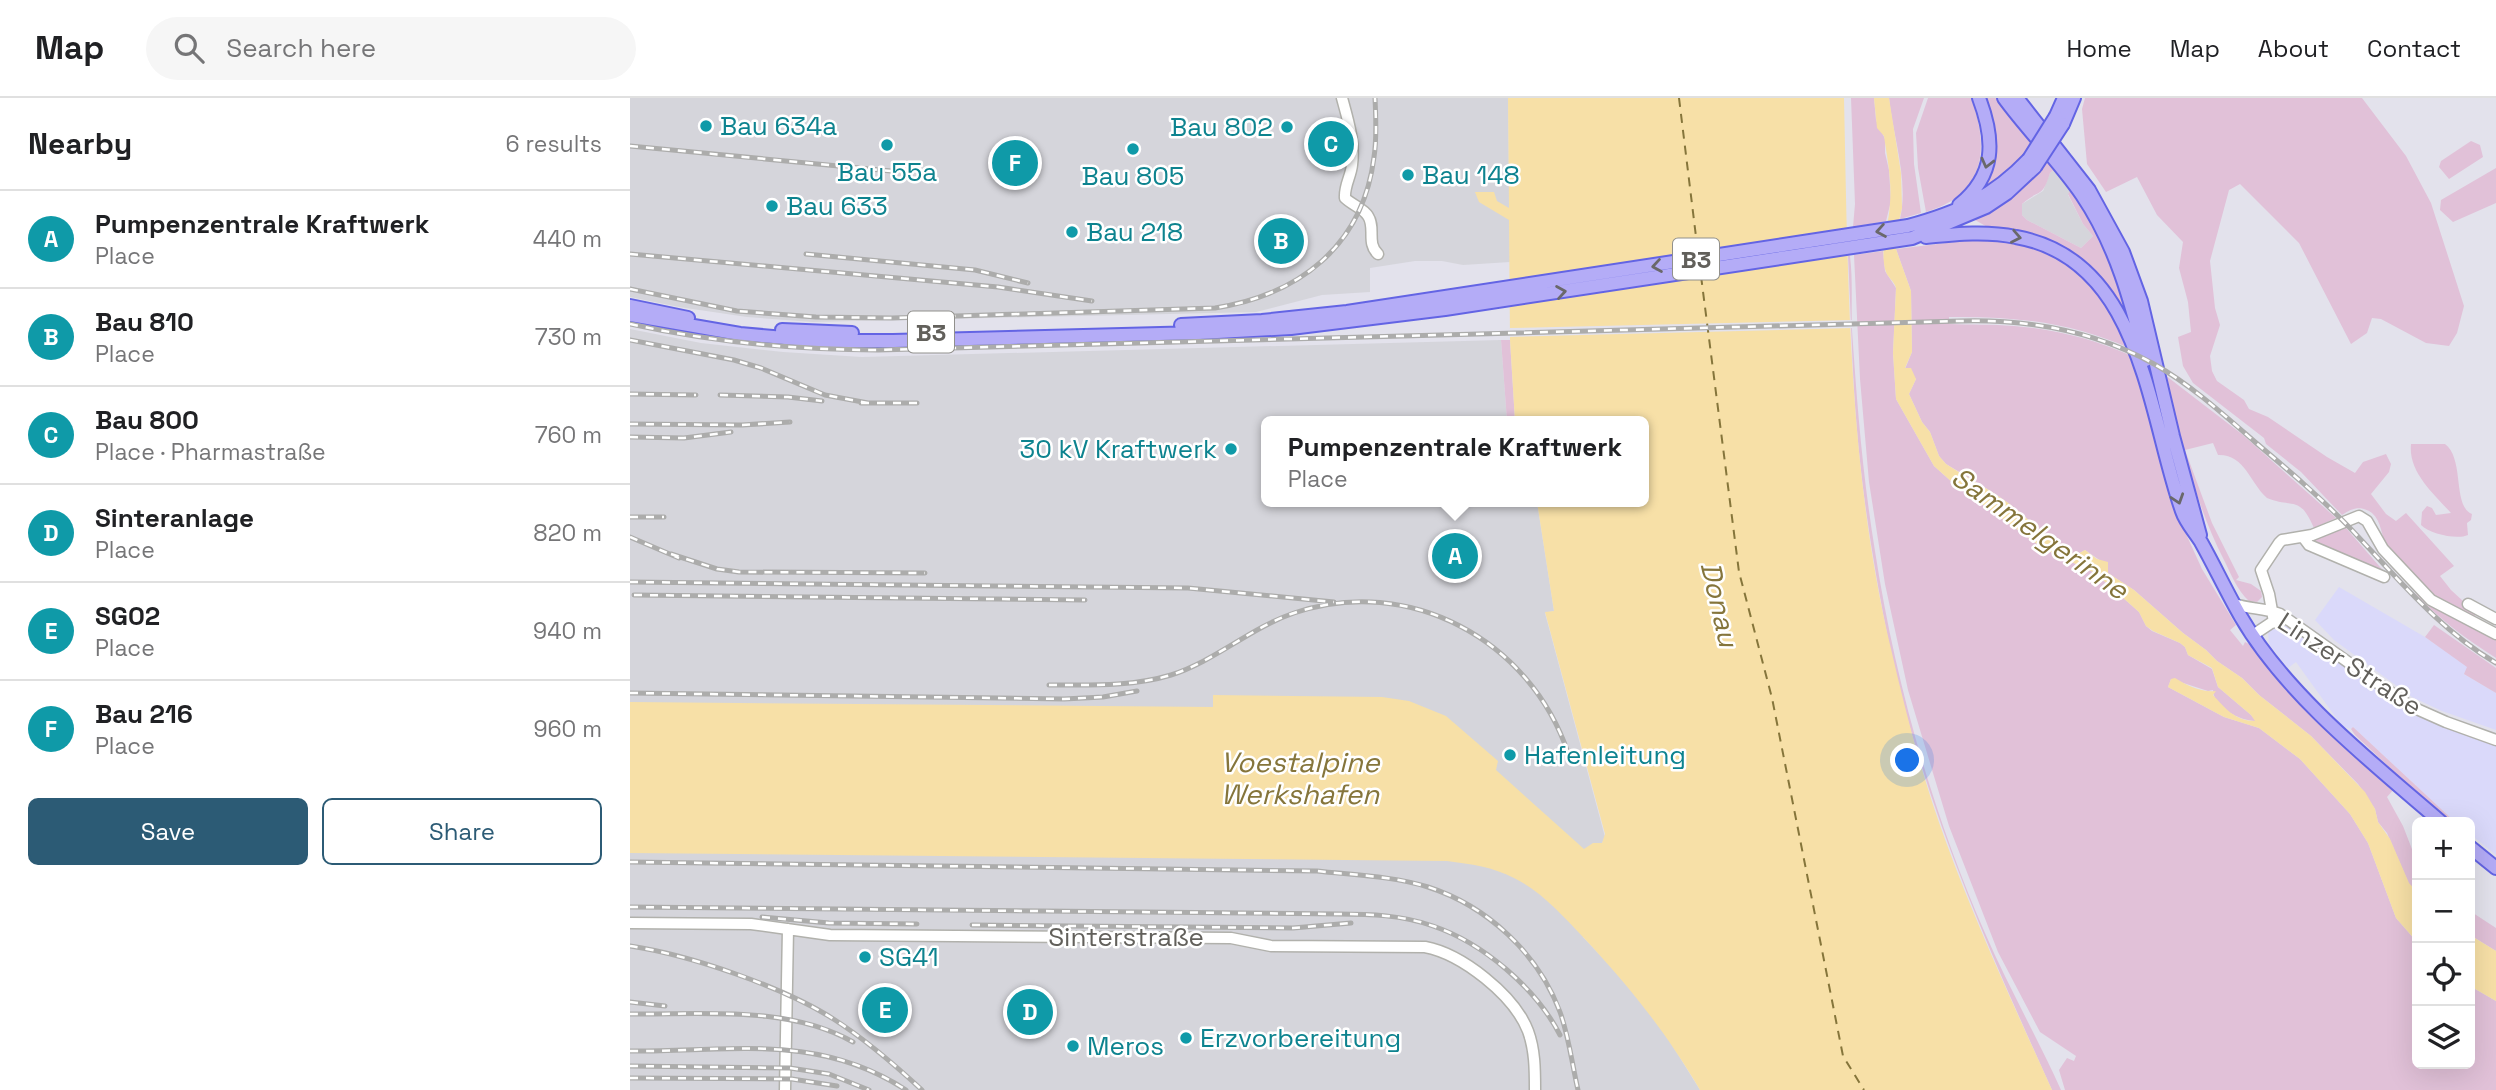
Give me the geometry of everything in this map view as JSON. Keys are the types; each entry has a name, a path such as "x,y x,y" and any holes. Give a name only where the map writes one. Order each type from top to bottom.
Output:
{"main road":[{"path":"1948,224 1976,189 1988,163 1990,132 1979,98"},
{"name":"B3","path":"2004,98 2068,176 2102,229 2128,292 2149,373 2152,401"},
{"name":"B3","path":"2017,98 2089,190 2123,252 2141,301 2201,542"},
{"name":"B3","path":"2060,120 2064,98"},
{"name":"B3","path":"630,306 700,320 785,330 892,333 1243,322 1444,304 1912,238 1996,201 2032,163 2045,154 2060,120 2074,98"},
{"name":"B3","path":"630,315 740,334 818,341 1244,331 1389,317 1444,304 1908,226 1948,224 1984,233 2018,237 2051,248 2080,267 2105,293 2121,318 2152,401 2181,509 2249,630 2279,668 2325,718 2435,817"},
{"path":"2475,851 2496,868"}],"street":[{"path":"1342,98 1353,142 1352,168 1345,188 1345,198 1368,215 1371,222 1371,242 1378,254"},
{"path":"2234,604 2273,616 2261,573 2262,567 2282,540 2303,537 2333,527 2353,516 2364,517 2383,549 2431,600 2496,634"},
{"path":"2303,537 2309,545 2384,577"},
{"path":"2468,604 2496,619"},
{"name":"Linzer Straße","path":"2249,630 2273,616 2296,625 2410,706 2447,723 2496,740"},
{"name":"Sinterstraße","path":"630,923 751,924 830,935 1231,938 1271,946 1425,947 1441,950 1465,963 1504,997 1522,1019 1535,1058 1535,1090"},
{"path":"785,1090 788,929"}],"shaded area":[{"path":"630,98 1508,98 1510,262 1463,265 1442,261 1415,261 1370,268 1370,292 1322,295 1256,312 813,322 747,317 679,307 630,297"},
{"path":"1851,98 1874,98 1876,120 1885,139 1891,201 1886,221 1853,227 1855,204"},
{"path":"1889,98 1924,98 1913,129 1914,164 1921,213 1900,219 1902,174"},
{"path":"1928,98 1971,98 1977,117 1981,152 1971,182 1961,194 1926,212 1918,168 1916,133"},
{"path":"1983,98 2000,98 2034,141 2010,170 1980,193 1984,180"},
{"path":"2085,98 2362,98 2406,156 2431,203 2464,306 2457,333 2449,346 2426,343 2381,319 2372,318 2367,333 2351,344 2299,243 2240,184 2229,190 2210,261 2215,308 2220,325 2210,356 2212,371 2217,381 2244,400 2249,409 2268,417 2355,473 2363,462 2386,454 2391,464 2389,472 2371,494 2386,514 2396,521 2406,513 2454,566 2440,576 2476,613 2473,619 2434,595 2392,553 2372,513 2357,508 2342,515 2301,472 2266,444 2264,438 2193,383 2183,366 2178,337 2191,332 2188,302 2179,268 2183,242 2157,215 2137,177 2106,192 2087,164 2082,109"},
{"path":"2471,141 2480,145 2483,157 2449,179 2439,167 2441,161"},
{"path":"2048,161 2056,168 2050,173 2042,190 2022,204 2022,215 2081,248 2093,236 2083,224 2068,194 2072,188 2115,267 2139,347 2090,270 1975,220 2023,186"},
{"path":"2056,168 2072,188 2068,195 2083,224 2093,236 2081,248 2022,215 2022,204 2043,191 2050,173"},
{"path":"2496,168 2496,203 2453,222 2440,210 2441,200"},
{"path":"2010,239 2069,262 2108,303 2131,349 2087,332 2042,322 1949,317 1949,324 2006,325 2045,330 2091,341 2134,357 2181,523 2202,569 2236,625 2230,630 2243,646 2245,642 2251,645 2285,686 2394,789 2387,797 2412,849 2412,887 2387,833 2378,822 2375,809 2358,784 2311,736 2134,590 2108,573 2101,561 2085,550 2076,555 2058,547 2008,503 1946,464 1939,456 1930,432 1922,422 1909,394 1916,379 1905,369 1912,352 1911,291 1896,249 1971,240"},
{"path":"1883,251 1885,271 1896,288 1893,353 1896,399 1934,466 1953,483 2044,549 2095,573 2139,612 2146,626 2152,631 2180,643 2188,655 2212,669 2218,687 2256,721 2228,712 2217,702 2213,690 2208,691 2171,679 2168,687 2224,717 2259,728 2300,759 2350,814 2368,843 2396,918 2412,936 2412,1069 2475,1069 2475,989 2496,1001 2496,1090 2065,1090 2059,1070 2067,1058 2074,1061 2076,1056 2040,1032 1998,952 1949,826 1908,690 1885,584 1869,482 1860,379 1854,255"},
{"path":"1848,256 1851,265 1852,330 1867,496 1883,600 1905,697 1932,793 1966,887 1994,953 2061,1090 2052,1090 1980,926 1938,816 1903,703 1879,591 1863,484 1854,386"},
{"path":"630,329 701,343 862,357 1501,340 1507,416 1261,416 1261,507 1538,507 1554,611 1545,613 1605,837 1602,843 1593,843 1583,937 1628,985 1664,1032 1700,1090 630,1090"},
{"path":"1501,340 1510,340 1515,416 1507,416"},
{"path":"2165,375 2243,435 2336,518 2314,528 2300,506 2267,498 2241,464 2235,459 2218,455 2213,443 2185,450 2212,523 2239,577 2236,580 2251,584 2261,591 2262,597 2257,602 2249,601 2238,587 2204,515 2189,469"},
{"path":"2411,444 2445,444 2451,451 2462,502 2472,514 2467,523 2468,535 2444,535 2421,525 2422,512 2427,506 2432,508 2436,515 2451,513 2418,473 2411,454"},
{"path":"2346,528 2387,575 2312,542"},
{"path":"2339,587 2425,637 2468,667 2464,674 2496,693 2496,730 2412,697 2334,640 2315,620"},
{"path":"2415,593 2442,611 2496,638 2496,658 2453,628"},
{"path":"2277,625 2290,627 2405,707 2496,744 2496,855 2475,838 2475,817 2450,817 2353,727 2351,729 2342,726 2296,662 2288,668 2269,644 2270,628"},
{"path":"2434,625 2496,668 2496,693 2464,674 2467,667 2425,637"},
{"path":"2353,727 2450,817 2443,817 2413,790 2351,729"},
{"path":"2475,914 2496,928 2496,951 2475,938"}],"water":[{"path":"1508,98 1844,98 1849,306 1858,444 1866,513 1891,649 1916,747 1946,842 1983,936 2052,1090 1700,1090 1646,1010 1600,955 1559,913 1524,883 1498,871 1473,865 1447,861 630,853 630,702 1213,707 1213,695 1382,697 1409,701 1446,716 1498,761 1496,770 1584,849 1593,843 1602,843 1605,834 1545,612 1554,611 1538,507 1649,507 1649,416 1515,416 1510,340 1509,220 1479,202 1475,192 1494,192 1497,201 1509,208"},
{"name":"Sammelgerinne","path":"1874,98 1889,98 1901,173 1902,208 1896,249 1911,291 1912,352 1905,368 1911,368 1916,379 1909,394 1922,422 1930,432 1939,456 1946,464 2008,503 2058,547 2076,555 2085,550 2097,559 2108,562 2108,573 2134,590 2311,736 2365,792 2375,809 2378,822 2390,839 2412,886 2412,936 2396,918 2368,843 2350,814 2300,759 2259,728 2224,717 2168,687 2171,679 2175,678 2200,690 2216,691 2213,695 2231,713 2242,719 2255,721 2218,687 2212,668 2188,655 2180,643 2146,626 2139,612 2095,573 2044,549 1953,483 1934,466 1896,399 1893,353 1896,288 1886,272 1884,261 1890,178 1884,136 1877,128"},
{"path":"2475,938 2496,951 2496,1001 2475,989"}],"pier":[{"path":"1853,320 1853,328 1507,337 1510,328"}],"ferry route":[{"path":"1679,98 1698,253"},
{"path":"1701,276 1739,572 1772,698 1843,1056 1864,1090"}],"railway":[{"path":"630,289 737,311 816,317 892,318 1215,308 1245,301 1274,291 1299,278 1322,261 1341,240 1356,216 1367,189 1376,143 1375,98"},
{"path":"630,146 891,171"},
{"path":"630,254 998,287 1092,301"},
{"path":"806,254 975,270 1028,283"},
{"path":"630,324 753,344 878,350 1960,321 2011,322 2060,329 2085,335 2132,353 2168,372 2194,391 2326,504 2436,618 2496,663"},
{"path":"630,340 734,360 761,368 825,395 868,403"},
{"path":"630,394 696,395"},
{"path":"720,395 822,401"},
{"path":"861,403 917,403"},
{"path":"630,424 742,425 790,422"},
{"path":"630,437 684,438 731,432"},
{"path":"630,517 664,517"},
{"path":"630,537 679,558"},
{"path":"671,554 717,569 739,572 925,573"},
{"path":"630,582 1188,588 1334,602"},
{"path":"634,595 1085,600"},
{"path":"1049,685 1110,684 1156,679 1187,669 1262,627 1294,613 1337,603 1380,603 1421,610 1460,626 1495,649 1525,678 1550,713 1568,753"},
{"path":"630,693 1064,699 1103,697 1137,691"},
{"path":"630,862 1317,871 1415,883 1450,895 1470,906 1508,934 1524,952 1538,970 1560,1012 1578,1090"},
{"path":"630,907 1350,914 1398,917 1421,922 1452,934 1489,956 1522,984 1550,1018 1560,1035"},
{"path":"762,917 829,923 917,924"},
{"path":"972,925 1293,928 1351,923"},
{"path":"630,946 708,965 790,996 847,1028 922,1090"},
{"path":"630,1002 665,1006"},
{"path":"630,1014 773,1017 828,1030 853,1042"},
{"path":"630,1051 737,1048 806,1052 873,1072 906,1090"},
{"path":"630,1066 790,1068 829,1074 869,1090"},
{"path":"630,1078 792,1079 837,1086"}],"place":[{"name":"Bau 634a","path":"706,126"},
{"name":"Bau 802","path":"1287,127"},
{"name":"Bau 800","path":"1331,144"},
{"name":"Bau 55a","path":"887,145"},
{"name":"Bau 805","path":"1133,149"},
{"name":"Bau 216","path":"1015,163"},
{"name":"Bau 148","path":"1408,175"},
{"name":"Bau 633","path":"772,206"},
{"name":"Bau 218","path":"1072,232"},
{"name":"Bau 810","path":"1281,241"},
{"name":"30 kV Kraftwerk","path":"1231,449"},
{"name":"Pumpenzentrale Kraftwerk","path":"1455,556"},
{"name":"Hafenleitung","path":"1510,755"},
{"name":"SG41","path":"865,957"},
{"name":"SG02","path":"885,1010"},
{"name":"Sinteranlage","path":"1030,1012"},
{"name":"Erzvorbereitung","path":"1186,1038"},
{"name":"Meros","path":"1073,1046"}],"water label":[{"name":"Donau","path":"1720,604"},
{"name":"Voestalpine Werkshafen","path":"1300,778"}]}
